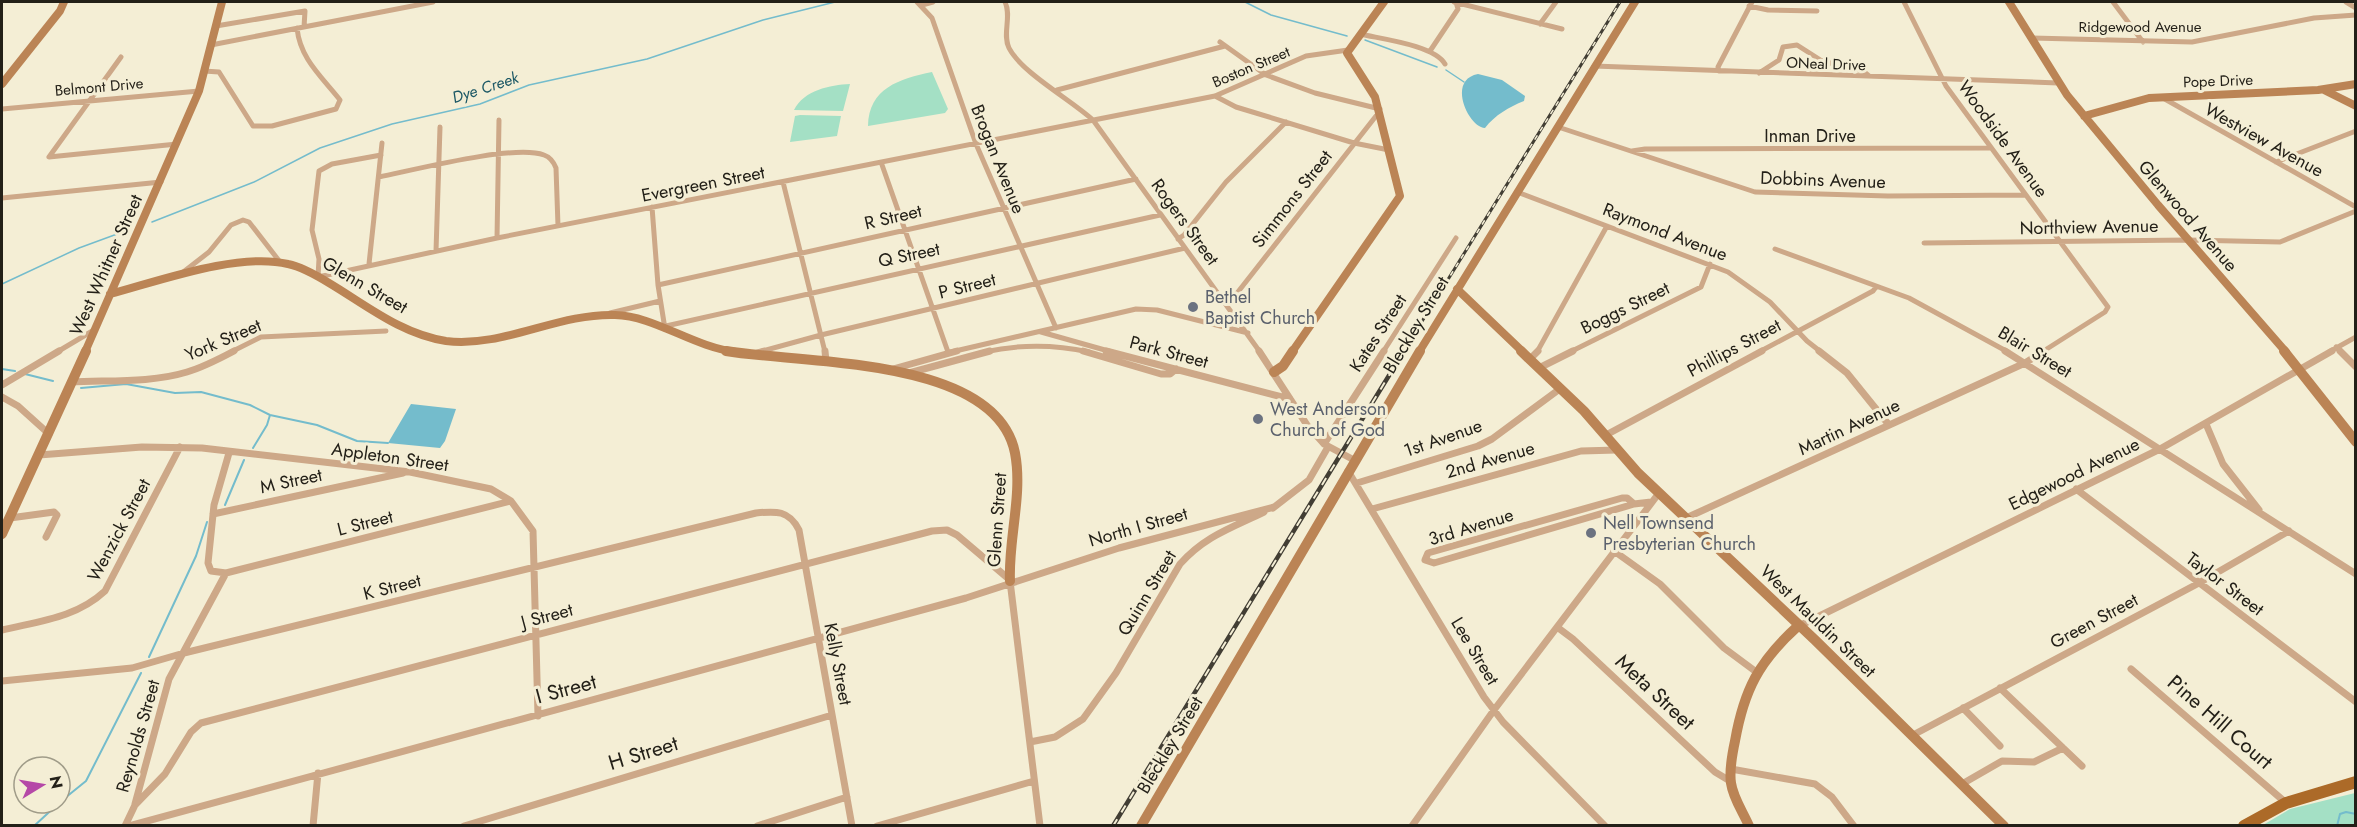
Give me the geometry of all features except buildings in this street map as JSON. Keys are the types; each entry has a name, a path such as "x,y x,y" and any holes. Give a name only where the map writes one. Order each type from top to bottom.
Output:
{"main road":[{"path":"2244,825 2286,803 2355,782"}],"street":[{"path":"2,84 60,11 64,2"},
{"name":"West Whitner Street","path":"2,534 49,435 177,144 199,91 223,2"},
{"path":"211,45 433,2"},
{"path":"920,3 933,2"},
{"name":"Rogers Street","path":"1005,2 1008,8 1007,45 1024,67 1057,90 1093,120 1248,333 1291,399 1326,446 1354,460"},
{"path":"1274,372 1283,366 1395,208 1400,196 1380,111 1370,89 1348,57 1348,50 1384,2"},
{"path":"1430,51 1458,9 1455,2"},
{"path":"1455,2 1562,29"},
{"path":"1540,24 1556,2"},
{"name":"Bleckley Street","path":"1141,825 1242,656 1347,470 1635,2"},
{"name":"Woodside Avenue","path":"1904,2 1944,80 1990,148 2108,307 2105,312 2025,363"},
{"name":"Glenwood Avenue","path":"2009,2 2058,83 2188,240 2299,368 2355,442"},
{"path":"2113,2 2142,42"},
{"path":"2346,2 2355,8"},
{"name":"Brogan Avenue","path":"920,3 929,12 937,30 976,144 1056,328"},
{"path":"1719,71 1718,67 1750,4 1768,10 1817,11"},
{"path":"216,26 305,11 304,27"},
{"name":"Ridgewood Avenue","path":"2030,38 2192,42 2313,18 2355,15"},
{"path":"204,72 219,72 253,126 272,126 336,109 340,100 305,58 299,46 297,28"},
{"path":"1360,34 1430,51 1442,57 1445,64"},
{"path":"1220,42 1266,75 1326,96 1380,111"},
{"path":"1758,74 1781,60 1784,56 1783,47 1792,45 1803,47 1822,61 1863,71 1870,77"},
{"path":"1057,90 1225,46"},
{"name":"Boston Street","path":"1093,120 1215,96 1306,56 1348,50"},
{"path":"122,57 49,157 177,144"},
{"name":"ONeal Drive","path":"1594,66 1758,74 2058,83"},
{"name":"Pope Drive","path":"2084,116 2160,97 2324,90 2355,84"},
{"path":"2324,90 2355,106"},
{"name":"Belmont Drive","path":"2,109 199,91"},
{"path":"1215,96 1236,107 1354,143 1389,150"},
{"name":"Westview Avenue","path":"2160,97 2355,207"},
{"name":"Simmons Street","path":"1226,303 1234,297 1380,111"},
{"path":"497,238 499,120"},
{"name":"Evergreen Street","path":"318,277 436,250 1093,120"},
{"path":"1178,239 1184,235 1232,175 1286,122"},
{"path":"436,250 440,127"},
{"name":"Dobbins Avenue","path":"1558,127 1755,192 1888,196 2025,195"},
{"path":"2276,162 2355,131"},
{"path":"369,264 382,143"},
{"name":"Inman Drive","path":"1632,151 1645,148 1990,148"},
{"path":"379,177 499,154 532,152 549,156 554,161 557,178 558,226"},
{"path":"318,277 319,259 312,230 319,171 332,164 381,155"},
{"path":"881,162 948,353"},
{"name":"R Street","path":"658,285 1136,179"},
{"path":"2,198 161,182"},
{"path":"783,182 826,361"},
{"name":"Raymond Avenue","path":"1517,192 1728,272 1770,302 1798,331 1847,373 1889,425"},
{"path":"652,207 658,285 665,328"},
{"name":"Northview Avenue","path":"1924,243 2188,240 2280,242 2355,211"},
{"name":"Q Street","path":"665,328 810,293 1160,215"},
{"path":"177,277 209,252 231,225 239,220 249,222 280,262"},
{"path":"1531,358 1537,353 1607,226"},
{"name":"Kates Street","path":"1326,446 1456,238"},
{"name":"P Street","path":"756,354 821,335 1185,248"},
{"name":"Blair Street","path":"1775,249 1921,303 2025,363 2355,574"},
{"name":"Glenn Street","path":"110,294 232,265 280,262 318,277 420,335 444,340 466,341 492,338 660,302"},
{"name":"Boggs Street","path":"1541,367 1701,287 1710,264"},
{"name":"Phillips Street","path":"1606,435 1873,291 1876,287"},
{"name":"West Mauldin Street","path":"1458,289 1541,367 1659,493 2004,825"},
{"path":"892,369 948,353 1122,311 1146,308 1248,333"},
{"name":"Glenn Street","path":"603,315 636,318 705,346 892,369 970,396 999,418 1007,429 1016,455 1017,472 1008,555 1040,825"},
{"path":"2,386 94,330"},
{"name":"York Street","path":"71,382 141,379 185,373 205,366 261,337 386,331"},
{"name":"Park Street","path":"1041,332 1057,339 1291,399"},
{"name":"Edgewood Avenue","path":"1798,626 2160,449 2355,337"},
{"path":"909,374 974,355 1045,345 1074,350 1161,374 1170,374 1176,369"},
{"path":"2337,347 2355,367"},
{"name":"Martin Avenue","path":"1686,518 2025,363"},
{"name":"1st Avenue","path":"1357,483 1478,447 1561,388"},
{"path":"2,398 18,406 49,435"},
{"name":"Blair Street","path":"2205,424 2209,428 2212,444 2230,476 2263,515"},
{"name":"Quinn Street","path":"1030,742 1056,736 1083,719 1116,673 1179,564 1202,540 1274,507 1309,480 1326,446"},
{"name":"Appleton Street","path":"39,455 72,451 180,447 410,472 484,486 511,501 533,531 538,716"},
{"name":"Wenzick Street","path":"2,630 75,613 96,602 105,591 180,447"},
{"name":"2nd Avenue","path":"1372,509 1581,451 1617,450"},
{"path":"226,573 211,571 208,563 213,514 229,453"},
{"name":"Lee Street","path":"1347,470 1494,710 1503,722 1605,825"},
{"name":"M Street","path":"213,514 410,472"},
{"name":"Taylor Street","path":"2076,489 2355,702"},
{"path":"1412,825 1494,710 1659,493"},
{"name":"3rd Avenue","path":"1634,504 1622,498 1428,553 1425,560 1434,563 1634,504 1651,502"},
{"name":"L Street","path":"226,573 511,501"},
{"name":"North I Street","path":"1010,580 1172,533 1274,507"},
{"path":"10,518 54,512 57,516 46,537"},
{"name":"K Street","path":"2,681 132,668 164,661 184,653 756,513 787,513"},
{"name":"Kelly Street","path":"787,513 792,516 799,530 852,825"},
{"name":"J Street","path":"127,825 135,805 165,774 191,732 201,723 932,531 947,530 1010,580"},
{"name":"Green Street","path":"1912,735 2199,583 2289,531"},
{"path":"1614,551 1660,584 1725,648 1755,671"},
{"name":"Reynolds Street","path":"135,805 169,678 226,573"},
{"name":"I Street","path":"127,825 538,716 966,598 1010,580"},
{"path":"1749,825 1731,775 1738,724 1746,691 1755,671 1779,642 1798,626"},
{"name":"Meta Street","path":"1557,627 1715,772 1731,775"},
{"name":"Pine Hill Court","path":"2131,669 2286,803"},
{"path":"2000,688 2082,766"},
{"path":"1963,708 2000,746"},
{"name":"H Street","path":"464,825 832,715"},
{"path":"1962,784 2002,761 2034,762 2063,748"},
{"path":"313,825 318,773"},
{"path":"1731,775 1815,784 1830,795 1854,825"},
{"path":"877,825 1035,781"},
{"path":"757,825 847,797"}],"green space":[{"path":"932,72 948,109 945,113 868,126 874,103 888,87 908,78"},
{"path":"850,84 843,111 794,110 798,103 811,93 826,87"},
{"path":"795,116 841,116 837,136 790,142"},
{"path":"2355,793 2355,825 2263,825 2290,809"}],"water":[{"path":"1478,74 1502,80 1525,96 1524,101 1503,112 1485,128 1479,126 1467,112 1462,94 1463,85 1468,78"},
{"path":"411,404 456,409 445,441 440,448 388,443"}],"waterway":[{"name":"Dye Creek","path":"152,222 254,182 320,148 392,124 480,104 529,85 647,59 763,20 835,2"},
{"path":"1245,2 1271,15 1347,36"},
{"path":"1365,40 1437,67"},
{"path":"1446,70 1464,82"},
{"name":"Dye Creek","path":"2,284 79,248 128,230"},
{"path":"2,369 15,371"},
{"path":"25,374 53,381"},
{"path":"81,388 126,384 175,393 201,392 250,405 270,415"},
{"path":"253,448 267,425 270,415"},
{"path":"270,415 317,425 357,441 388,443"},
{"path":"225,505 244,460"},
{"path":"149,657 196,556 207,522"},
{"path":"72,792 86,781 141,673"},
{"path":"2337,826 2340,814 2346,812 2356,814"},
{"path":"34,826 46,815"},
{"path":"2309,826 2315,826"}],"railway":[{"path":"1403,352 1620,2"},
{"path":"1113,826 1404,351"}],"place":[{"name":"Bethel Baptist Church","path":"1193,307"},
{"name":"West Anderson Church of God","path":"1258,419"},
{"name":"Nell Townsend Presbyterian Church","path":"1591,533"}]}
